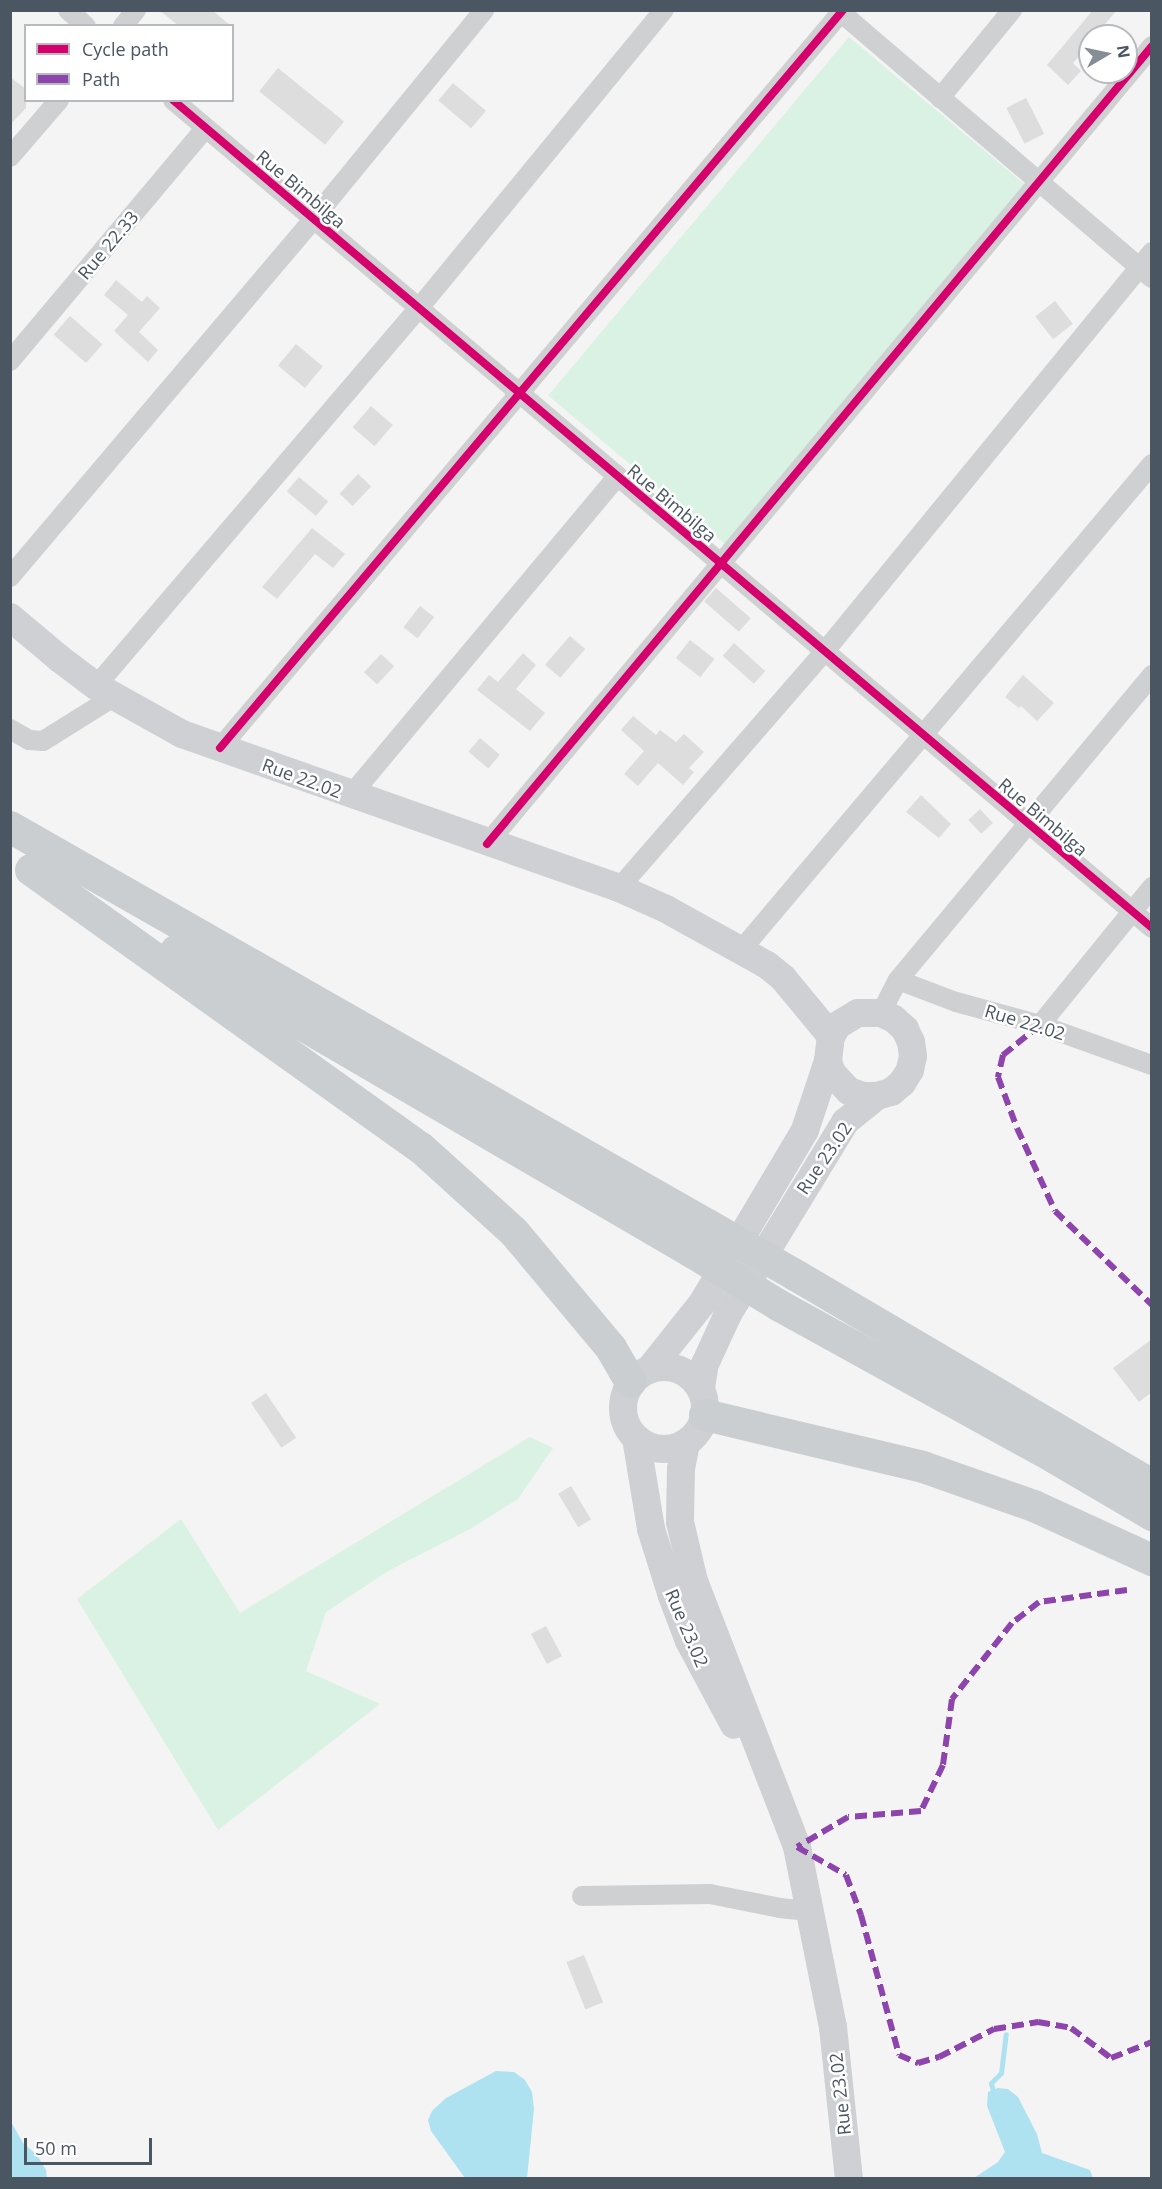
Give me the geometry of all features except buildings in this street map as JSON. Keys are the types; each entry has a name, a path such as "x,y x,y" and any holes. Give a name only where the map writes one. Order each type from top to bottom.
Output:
{"main road":[{"path":"10,826 797,1276 1152,1485"},
{"path":"21,864 155,938 692,1252 780,1306 1055,1458 1152,1515"},
{"path":"21,864 421,1148 514,1232 611,1348 640,1376"},
{"path":"703,1401 923,1467 1034,1506 1152,1560"}],"street":[{"path":"68,10 84,24"},
{"path":"125,24 136,10"},
{"path":"10,578 314,218 484,10"},
{"path":"10,729 29,740 42,741 106,691 664,10"},
{"path":"940,98 1012,10"},
{"path":"220,748 841,11 1038,182 1147,265 825,651 619,888 666,909 742,949 783,978 853,1015 869,1011 881,1012 898,980 1027,822 1152,675"},
{"path":"487,844 1152,46"},
{"path":"10,157 57,102"},
{"name":"Rue Bimbilga","path":"175,102 1152,928"},
{"name":"Rue 22.33","path":"10,361 205,129"},
{"path":"742,949 1152,464"},
{"path":"351,795 617,477"},
{"name":"Rue 22.02","path":"10,617 60,660 106,691 182,734 487,844 619,888"},
{"path":"1040,1025 1152,887"},
{"path":"783,978 830,1048 832,1073 849,1091 863,1096 877,1096"},
{"name":"Rue 22.02","path":"898,980 956,1002 1040,1025 1152,1065"},
{"name":"Rue 23.02","path":"849,2178 833,2027 797,1847 693,1581 680,1522 681,1469 686,1443 701,1428 705,1364 728,1314 844,1122 877,1096 891,1092 902,1083 910,1070 913,1056 911,1042 905,1029 894,1018 881,1012"},
{"name":"Rue 23.02","path":"779,1801 727,1713 689,1641 651,1529 636,1438 625,1421 623,1407 625,1394 703,1302 805,1130 838,1025 853,1015"},
{"path":"640,1376 667,1366 680,1369 692,1377 703,1401"},
{"path":"636,1438 653,1448 667,1450 686,1443"},
{"path":"582,1896 710,1893 780,1908 811,1911"}],"green space":[{"path":"849,37 1026,185 725,544 548,396"},
{"path":"530,1437 553,1448 518,1499 472,1528 390,1570 326,1612 306,1671 380,1704 218,1830 77,1599 181,1519 240,1613"}],"water":[{"path":"496,2071 514,2072 525,2080 532,2092 534,2109 527,2178 465,2178 431,2131 428,2120 432,2111 446,2098"},
{"path":"998,2088 1008,2089 1018,2097 1037,2134 1042,2153 1090,2170 1093,2178 974,2178 998,2162 1005,2152 987,2106 988,2092"},
{"path":"10,2120 23,2143 37,2155 46,2170 47,2178 11,2178"}],"waterway":[{"path":"994,2095 991,2083 1001,2073 1006,2034"}],"marked path":[{"path":"1040,1025 1003,1055 998,1077 1017,1128 1055,1211 1152,1305"},
{"path":"1127,1590 1039,1602 1012,1623 952,1699 943,1765 921,1811 848,1817 797,1847 846,1875 861,1915 899,2055 918,2063 939,2057 994,2029 1038,2022 1071,2028 1111,2058 1152,2042"}],"cycle path":[{"path":"220,748 843,10"},
{"path":"487,844 1152,46"},
{"path":"175,102 1152,928"}]}
